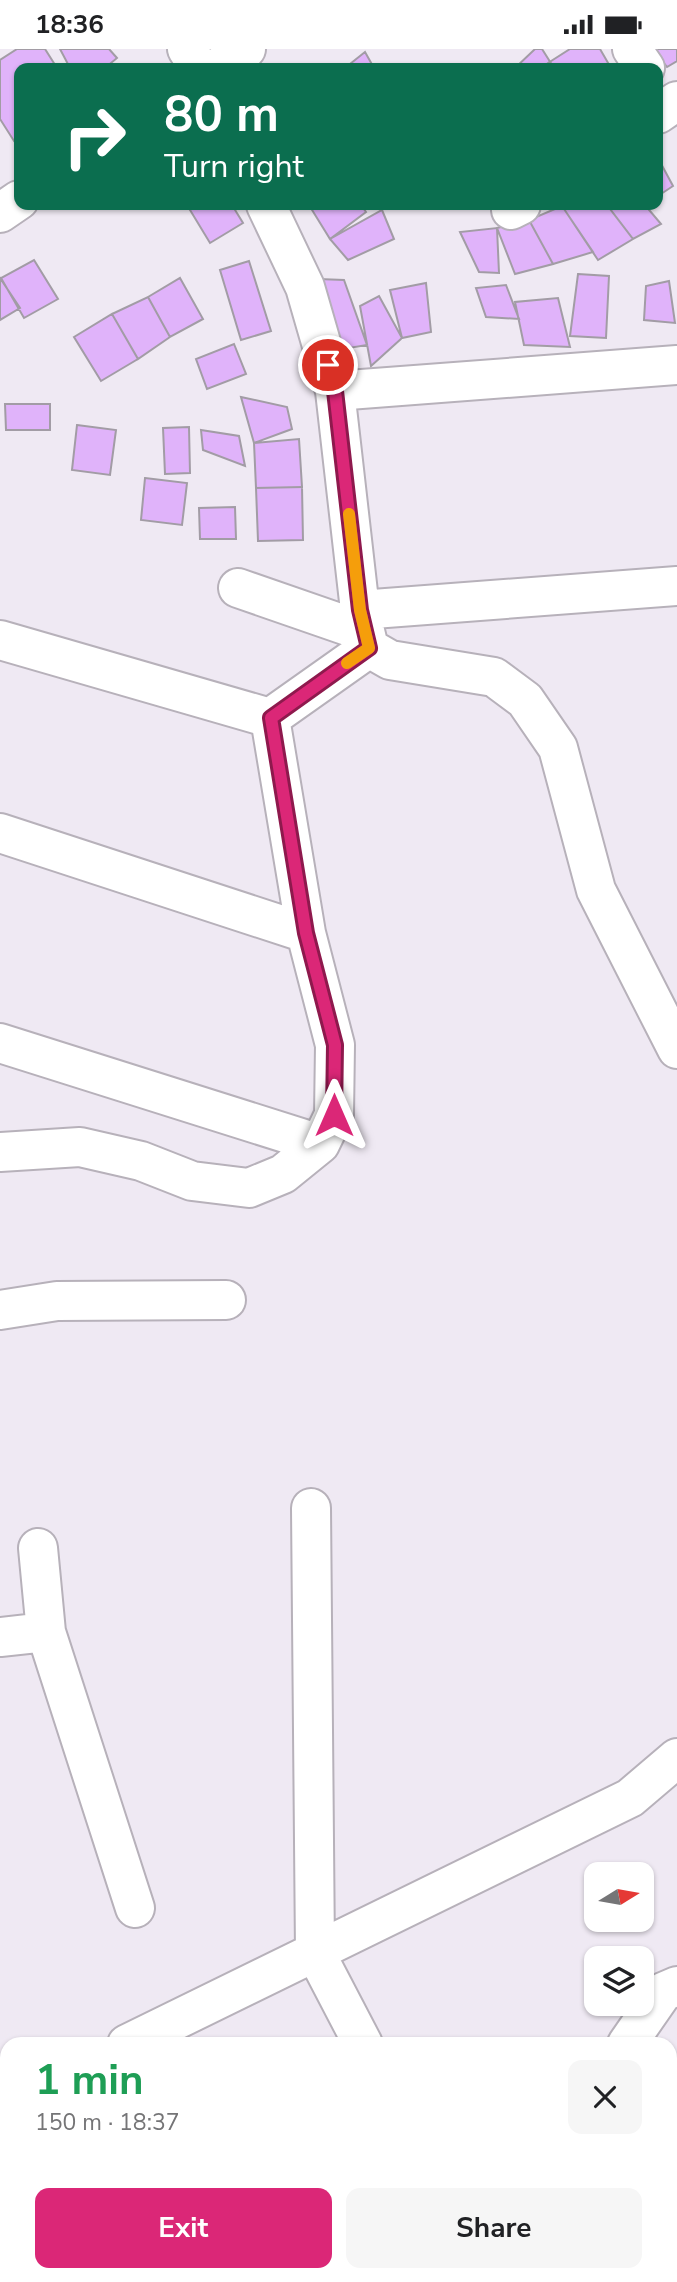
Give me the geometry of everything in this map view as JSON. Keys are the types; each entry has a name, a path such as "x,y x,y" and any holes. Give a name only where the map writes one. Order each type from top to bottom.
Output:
{"street":[{"path":"225,63 246,49"},
{"path":"268,210 305,287 335,391 365,630 390,660 494,677 525,700 558,748 596,890 677,1049"},
{"path":"335,391 677,365"},
{"path":"238,588 365,630 677,586"},
{"path":"271,718 365,630"},
{"path":"0,639 271,718"},
{"path":"0,1152 80,1147 141,1161 192,1181 249,1188 283,1174 320,1144 334,1115 335,1045 306,933 271,718"},
{"path":"0,833 306,933"},
{"path":"0,1043 320,1144"},
{"path":"0,1310 57,1301 226,1300"},
{"path":"311,1508 315,1952 359,2037"},
{"path":"37,1548 46,1632 135,1908"},
{"path":"0,1637 46,1632"},
{"path":"141,2037 630,1798 677,1758"},
{"path":"632,2037 663,1992 677,1986"}],"building":[{"path":"17,49 45,49 54,63 14,63 14,141 0,119 0,60"},
{"path":"60,49 109,49 117,58 111,63 67,63"},
{"path":"535,49 542,49 551,63 520,63"},
{"path":"570,49 600,49 608,63 548,63"},
{"path":"652,49 677,49 677,61 667,67"},
{"path":"365,52 371,63 351,63"},
{"path":"663,167 673,186 663,193"},
{"path":"190,210 235,210 243,223 210,243"},
{"path":"312,210 365,210 366,212 330,239"},
{"path":"382,210 394,239 348,260 330,239"},
{"path":"553,210 565,210 593,252 553,264 529,220"},
{"path":"565,210 611,210 633,239 598,260"},
{"path":"611,210 649,210 661,224 633,239"},
{"path":"529,220 553,264 515,274 497,228"},
{"path":"497,228 499,273 479,272 460,232"},
{"path":"34,260 58,299 24,318 1,278"},
{"path":"249,261 271,331 241,340 220,270"},
{"path":"578,274 609,276 606,338 570,336"},
{"path":"0,278 20,308 0,320"},
{"path":"180,278 203,319 170,337 148,297"},
{"path":"318,279 344,280 367,345 343,349"},
{"path":"669,281 675,323 644,320 646,286"},
{"path":"426,283 431,332 402,338 390,290"},
{"path":"506,285 519,319 486,317 476,288"},
{"path":"379,296 402,338 371,366 360,306"},
{"path":"148,297 170,337 138,359 112,314"},
{"path":"558,298 570,347 524,345 515,302"},
{"path":"112,314 138,359 101,381 74,337"},
{"path":"234,344 246,374 207,389 196,359"},
{"path":"241,397 287,407 292,429 254,443"},
{"path":"5,404 50,404 50,430 6,430"},
{"path":"77,425 116,430 110,475 72,470"},
{"path":"189,427 190,473 165,474 163,428"},
{"path":"201,430 239,436 245,466 203,450"},
{"path":"299,439 302,487 256,488 254,443"},
{"path":"145,478 187,483 182,525 141,520"},
{"path":"302,487 303,540 258,541 256,488"},
{"path":"235,507 236,539 200,539 199,508"}],"slow traffic":[{"path":"347,663 369,648 360,610 349,514"}],"route":[{"path":"328,365 335,391 360,610 369,648 271,718 306,933 335,1045 334,1115"}]}
